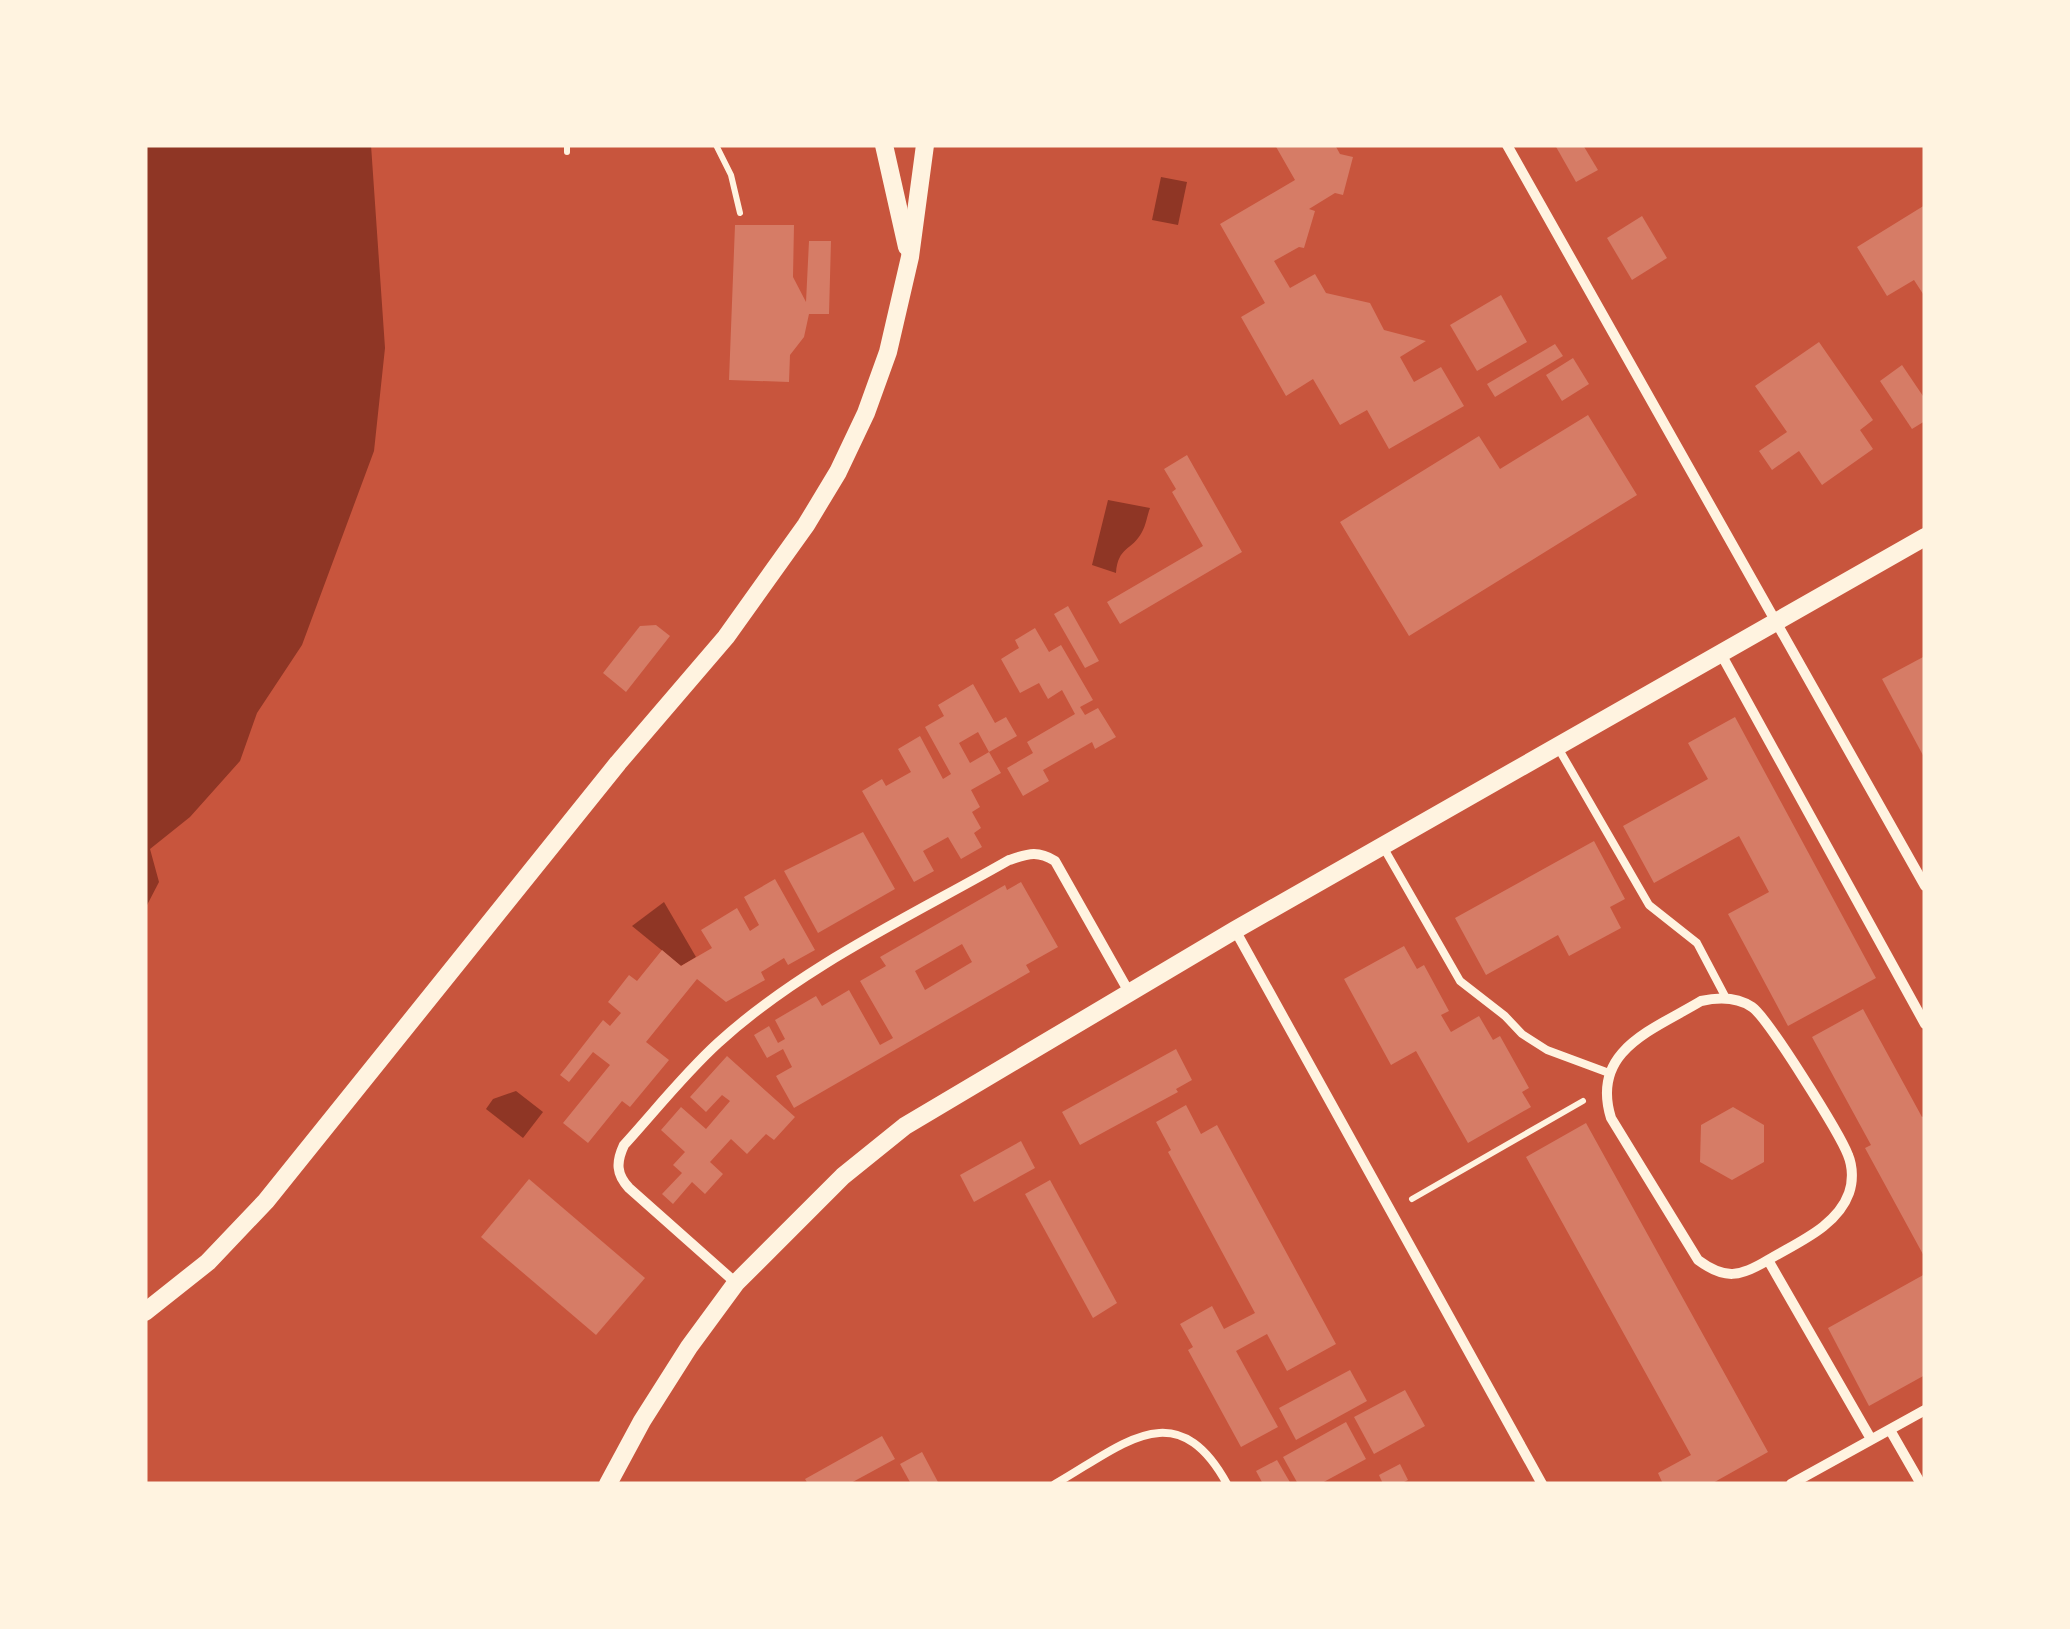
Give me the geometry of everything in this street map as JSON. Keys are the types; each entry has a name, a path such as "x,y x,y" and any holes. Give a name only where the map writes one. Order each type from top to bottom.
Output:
{"street":[{"path":"884,145 910,257"},
{"path":"145,1312 208,1262 266,1201 771,577 838,472 866,413 888,352 910,257 925,145"},
{"path":"1506,145 1925,886"},
{"path":"608,1484 651,1406 736,1284 830,1187 905,1126 1236,930 1925,537"},
{"path":"1721,654 1925,1024"},
{"path":"736,1284 621,1179 618,1156 624,1144 704,1057 747,1019 830,962 1009,860 1031,853 1042,853 1055,860 1129,992"},
{"path":"1236,930 1542,1484"},
{"path":"1726,998 1741,1001 1764,1018 1848,1153 1852,1166 1849,1194 1830,1222 1747,1273 1735,1274 1722,1273 1698,1260 1611,1118 1606,1088 1609,1073 1624,1047 1701,1001 1726,998"},
{"path":"1768,1260 1871,1439"},
{"path":"1791,1484 1925,1410"},
{"path":"1890,1430 1920,1484"}],"lane":[{"path":"1557,746 1649,906 1697,943 1726,998"},
{"path":"1382,846 1460,981 1547,1050 1609,1073"},
{"path":"1055,1484 1142,1434 1162,1432 1182,1435 1200,1445 1214,1458 1228,1484"}],"path":[{"path":"716,145 731,175 740,213"},
{"path":"1391,1211 1606,1088"}],"shaded area":[{"path":"145,145 371,145 385,348 374,451 302,645 257,713 240,761 190,817 150,849 159,882 145,909"},
{"path":"1161,177 1187,182 1178,225 1152,220"},
{"path":"1108,500 1150,508 1142,532 1122,553 1116,573 1092,565"},
{"path":"664,902 696,957 681,966 632,926"},
{"path":"516,1091 543,1112 523,1138 486,1109 493,1099"}],"building":[{"path":"1275,145 1335,145 1340,154 1353,157 1343,195 1335,193 1309,209 1315,211 1304,248 1274,261 1290,288 1315,274 1326,293 1370,303 1384,330 1426,341 1400,357 1414,382 1441,367 1464,406 1389,449 1367,410 1340,425 1313,379 1286,396 1241,317 1265,303 1220,224 1295,180"},
{"path":"1555,145 1583,145 1598,170 1576,182"},
{"path":"1925,205 1925,297 1914,280 1887,296 1857,247"},
{"path":"1642,216 1667,258 1632,280 1607,238"},
{"path":"735,225 794,225 793,277 806,302 809,241 831,241 829,314 809,314 804,337 790,355 789,382 729,380"},
{"path":"1501,295 1527,342 1477,371 1450,325"},
{"path":"1819,342 1873,420 1860,430 1873,449 1822,485 1799,451 1772,470 1759,451 1787,432 1755,386"},
{"path":"1555,344 1563,356 1495,397 1487,384"},
{"path":"1573,358 1589,384 1562,401 1546,375"},
{"path":"1902,365 1925,399 1925,421 1912,429 1880,381"},
{"path":"1588,415 1637,495 1409,636 1340,522 1479,436 1500,469"},
{"path":"1187,455 1242,552 1120,624 1107,602 1203,546 1172,492 1176,489 1164,469"},
{"path":"1068,606 1099,661 1085,668 1054,614"},
{"path":"656,625 670,636 626,692 603,673 640,626"},
{"path":"1035,628 1049,652 1061,645 1093,700 1080,707 1085,715 1098,708 1116,737 1095,749 1092,742 1043,770 1049,781 1023,796 1007,768 1033,753 1027,742 1075,714 1062,690 1048,699 1039,683 1020,693 1001,659 1019,648 1015,640"},
{"path":"1925,656 1925,759 1882,679"},
{"path":"973,684 995,723 1006,717 1017,736 989,752 1001,773 971,790 980,807 972,812 981,828 974,833 982,847 961,859 948,837 923,851 934,871 914,882 862,791 882,779 886,786 911,772 898,749 920,736 943,779 951,774 925,727 944,716 938,705","holes":["978,732 989,752 970,763 959,743"]},
{"path":"1735,717 1876,978 1788,1026 1728,914 1769,892 1739,836 1654,883 1623,826 1708,779 1688,743"},
{"path":"863,832 895,889 818,933 784,871"},
{"path":"1594,841 1625,899 1610,907 1621,928 1569,956 1558,935 1486,975 1455,918"},
{"path":"775,879 815,950 788,965 784,958 761,972 765,980 726,1002 697,979 646,1042 669,1060 630,1107 622,1101 588,1143 563,1123 610,1065 593,1052 569,1082 560,1075 603,1020 610,1026 621,1013 608,1002 629,975 637,981 662,950 681,966 712,948 701,930 737,908 750,931 759,925 744,897"},
{"path":"1021,882 1058,947 1026,965 1030,972 794,1108 776,1076 792,1067 783,1049 767,1058 754,1035 769,1026 778,1043 785,1039 775,1020 816,996 822,1006 849,990 880,1045 893,1038 860,981 886,966 880,957 1005,885 1007,890","holes":["962,944 972,962 925,990 915,971"]},
{"path":"1404,946 1417,969 1424,965 1449,1011 1441,1015 1451,1032 1479,1016 1493,1040 1500,1036 1529,1088 1522,1092 1531,1107 1468,1143 1416,1051 1391,1065 1344,979"},
{"path":"1863,1009 1922,1117 1925,1115 1925,1258 1865,1148 1871,1145 1812,1037"},
{"path":"1176,1049 1192,1080 1176,1089 1178,1092 1080,1145 1062,1112"},
{"path":"727,1056 795,1117 774,1140 766,1134 747,1154 731,1139 710,1162 723,1174 705,1194 692,1182 673,1204 662,1194 682,1173 673,1165 685,1152 661,1130 681,1107 706,1129 730,1101 722,1095 706,1112 690,1097"},
{"path":"1186,1105 1201,1134 1217,1125 1336,1344 1287,1371 1267,1334 1236,1351 1278,1427 1241,1447 1188,1350 1193,1347 1180,1324 1212,1306 1224,1329 1255,1313 1168,1152 1171,1150 1156,1122"},
{"path":"1733,1107 1764,1125 1764,1162 1732,1180 1700,1162 1701,1125"},
{"path":"1586,1123 1768,1452 1711,1484 1663,1484 1658,1473 1691,1455 1526,1157"},
{"path":"1021,1141 1035,1168 974,1202 960,1175"},
{"path":"529,1179 645,1278 596,1335 481,1237"},
{"path":"1050,1180 1117,1303 1093,1318 1025,1194"},
{"path":"1925,1274 1925,1375 1869,1406 1828,1328"},
{"path":"1350,1370 1367,1401 1296,1440 1279,1408"},
{"path":"1405,1390 1425,1426 1374,1454 1354,1417"},
{"path":"1346,1422 1366,1459 1320,1484 1298,1484 1283,1457"},
{"path":"882,1436 895,1459 849,1484 808,1484 805,1479"},
{"path":"922,1452 939,1484 911,1484 900,1464"},
{"path":"1277,1460 1291,1484 1263,1484 1256,1471"},
{"path":"1400,1464 1408,1480 1383,1484 1379,1475"}]}
